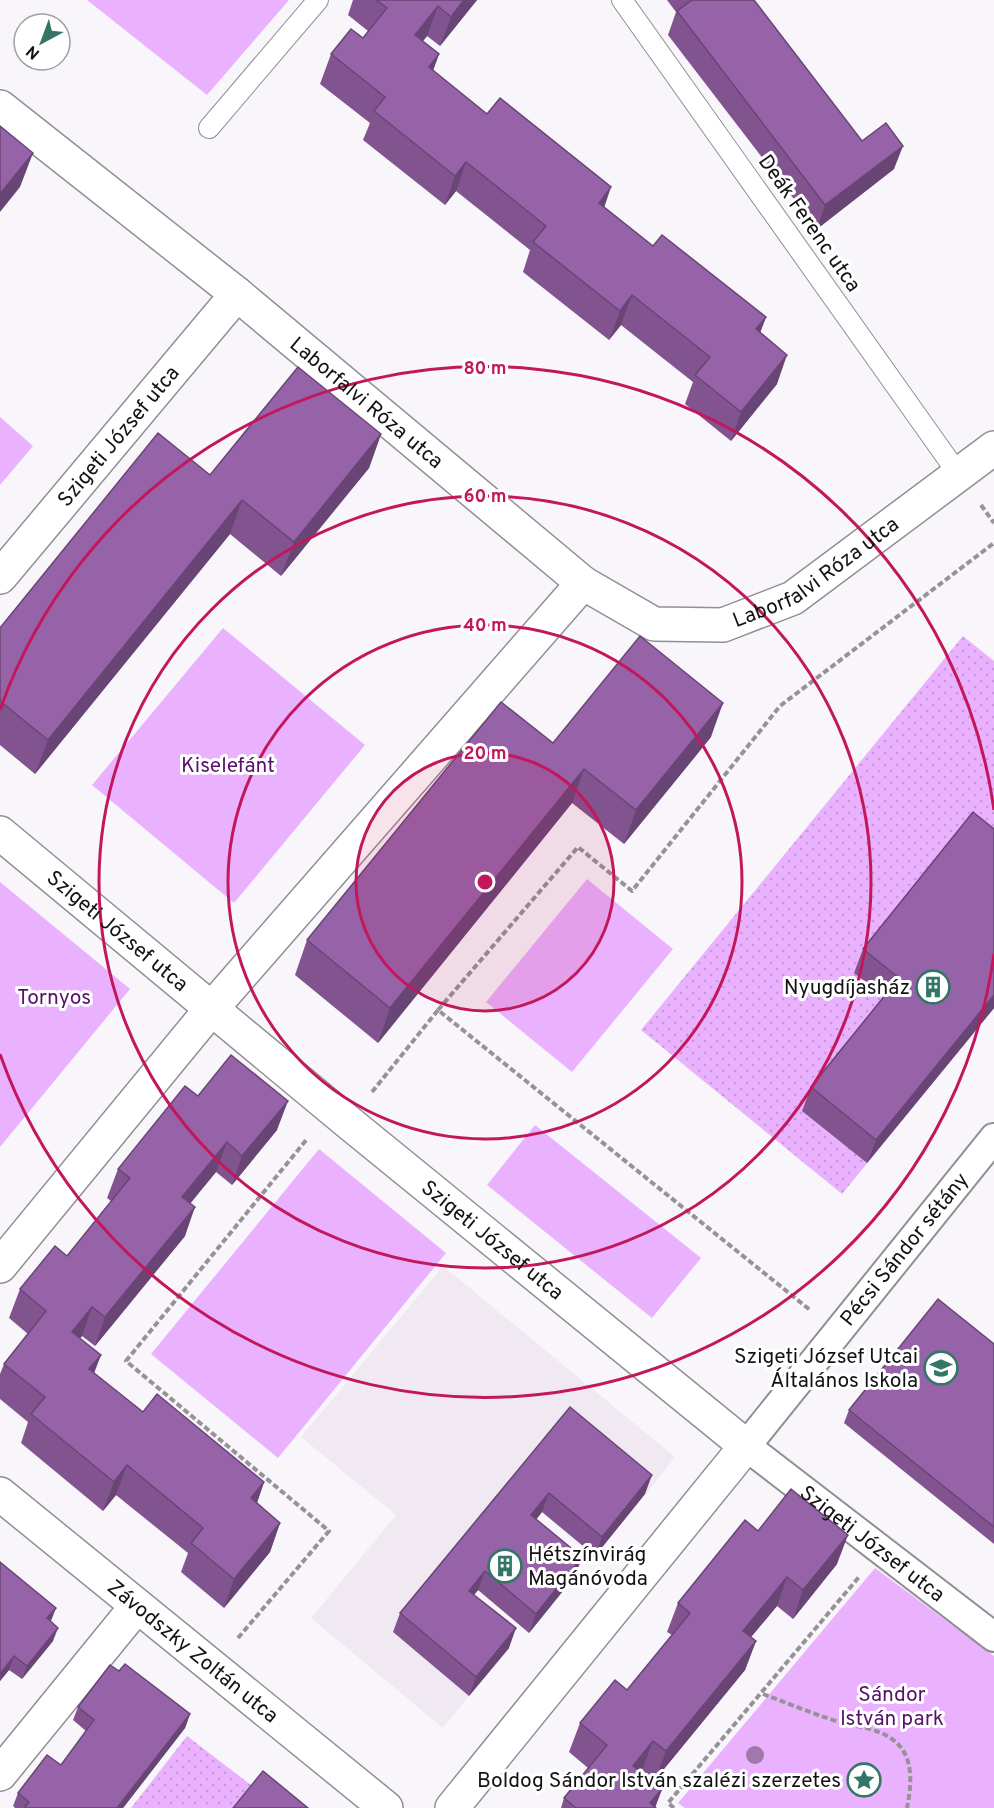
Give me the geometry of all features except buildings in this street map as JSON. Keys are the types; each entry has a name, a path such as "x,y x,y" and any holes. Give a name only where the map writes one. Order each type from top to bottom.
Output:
{"street":[{"name":"Laborfalvi Róza utca","path":"0,107 237,294 583,583 654,624 723,625 793,598 994,448"},
{"name":"Szigeti József utca","path":"0,577 237,294"},
{"path":"0,1266 212,1008 583,583"},
{"name":"Szigeti József utca","path":"0,833 348,1122 746,1446 994,1637"},
{"name":"Pécsi Sándor sétány","path":"452,1808 837,1332 913,1242 994,1138"},
{"name":"Závodszky Zoltán utca","path":"0,1494 386,1808"},
{"path":"0,1774 137,1606"}],"lane":[{"path":"210,128 318,0"},
{"name":"Deák Ferenc utca","path":"622,0 959,475"}],"path":[{"path":"213,1669 329,1531 126,1361 309,1138 348,1122 438,1010 578,847 632,891 780,706 994,543"},
{"path":"438,1010 837,1332"},
{"path":"674,1808 669,1803 763,1694 880,1551"},
{"path":"763,1694 846,1724 875,1730 898,1742 909,1760 912,1780 907,1808"}],"shaded area":[{"path":"443,1266 675,1457 646,1494 563,1426 393,1632 469,1696 443,1728 311,1618 396,1515 301,1437"}],"green space":[{"path":"87,0 289,0 207,95"},
{"path":"0,417 33,446 0,485"},
{"name":"Kiselefánt","path":"223,628 365,745 234,903 92,785"},
{"path":"963,636 994,661 994,1008 842,1194 641,1030"},
{"path":"587,879 673,949 572,1072 486,1002"},
{"name":"Tornyos","path":"0,882 130,989 0,1147"},
{"path":"535,1125 701,1258 652,1318 487,1185"},
{"path":"319,1149 446,1253 278,1458 151,1354"},
{"name":"Sándor István park","path":"875,1568 994,1656 994,1808 685,1808 678,1803"},
{"path":"187,1736 251,1785 232,1808 131,1808"}],"place":[{"name":"Nyugdíjasház","path":"933,987"},
{"name":"Szigeti József Utcai Általános Iskola","path":"941,1368"},
{"name":"Hétszínvirág Magánóvoda","path":"505,1566"},
{"name":"Boldog Sándor István szalézi szerzetes","path":"864,1780"}]}
